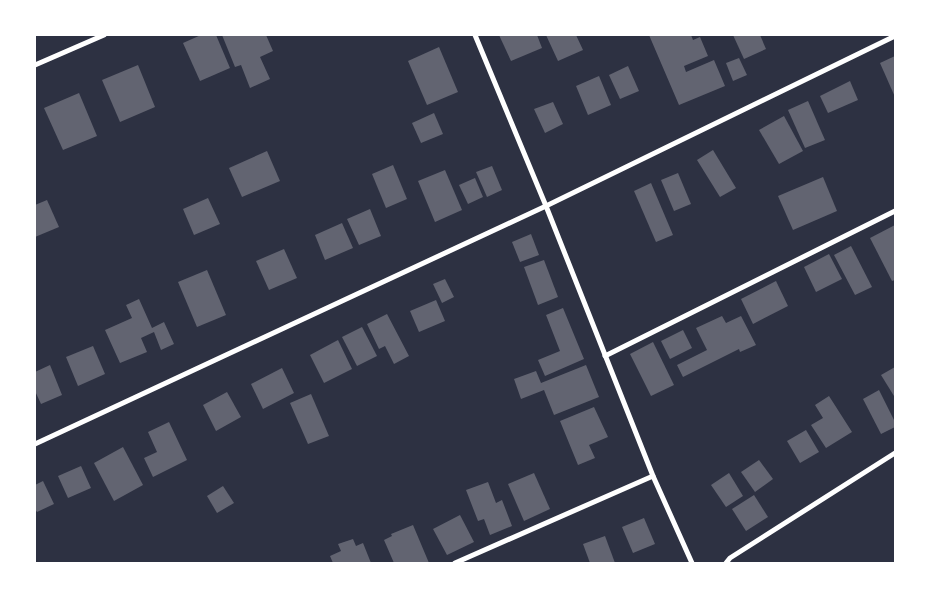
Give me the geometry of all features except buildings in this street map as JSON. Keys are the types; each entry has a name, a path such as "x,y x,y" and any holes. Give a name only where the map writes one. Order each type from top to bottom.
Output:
{"street":[{"path":"35,65 104,35"},
{"path":"475,35 546,206 653,476 692,563"},
{"path":"35,444 546,206 895,36"},
{"path":"604,356 895,211"},
{"path":"726,563 730,558 895,453"},
{"path":"456,563 653,476"}]}
